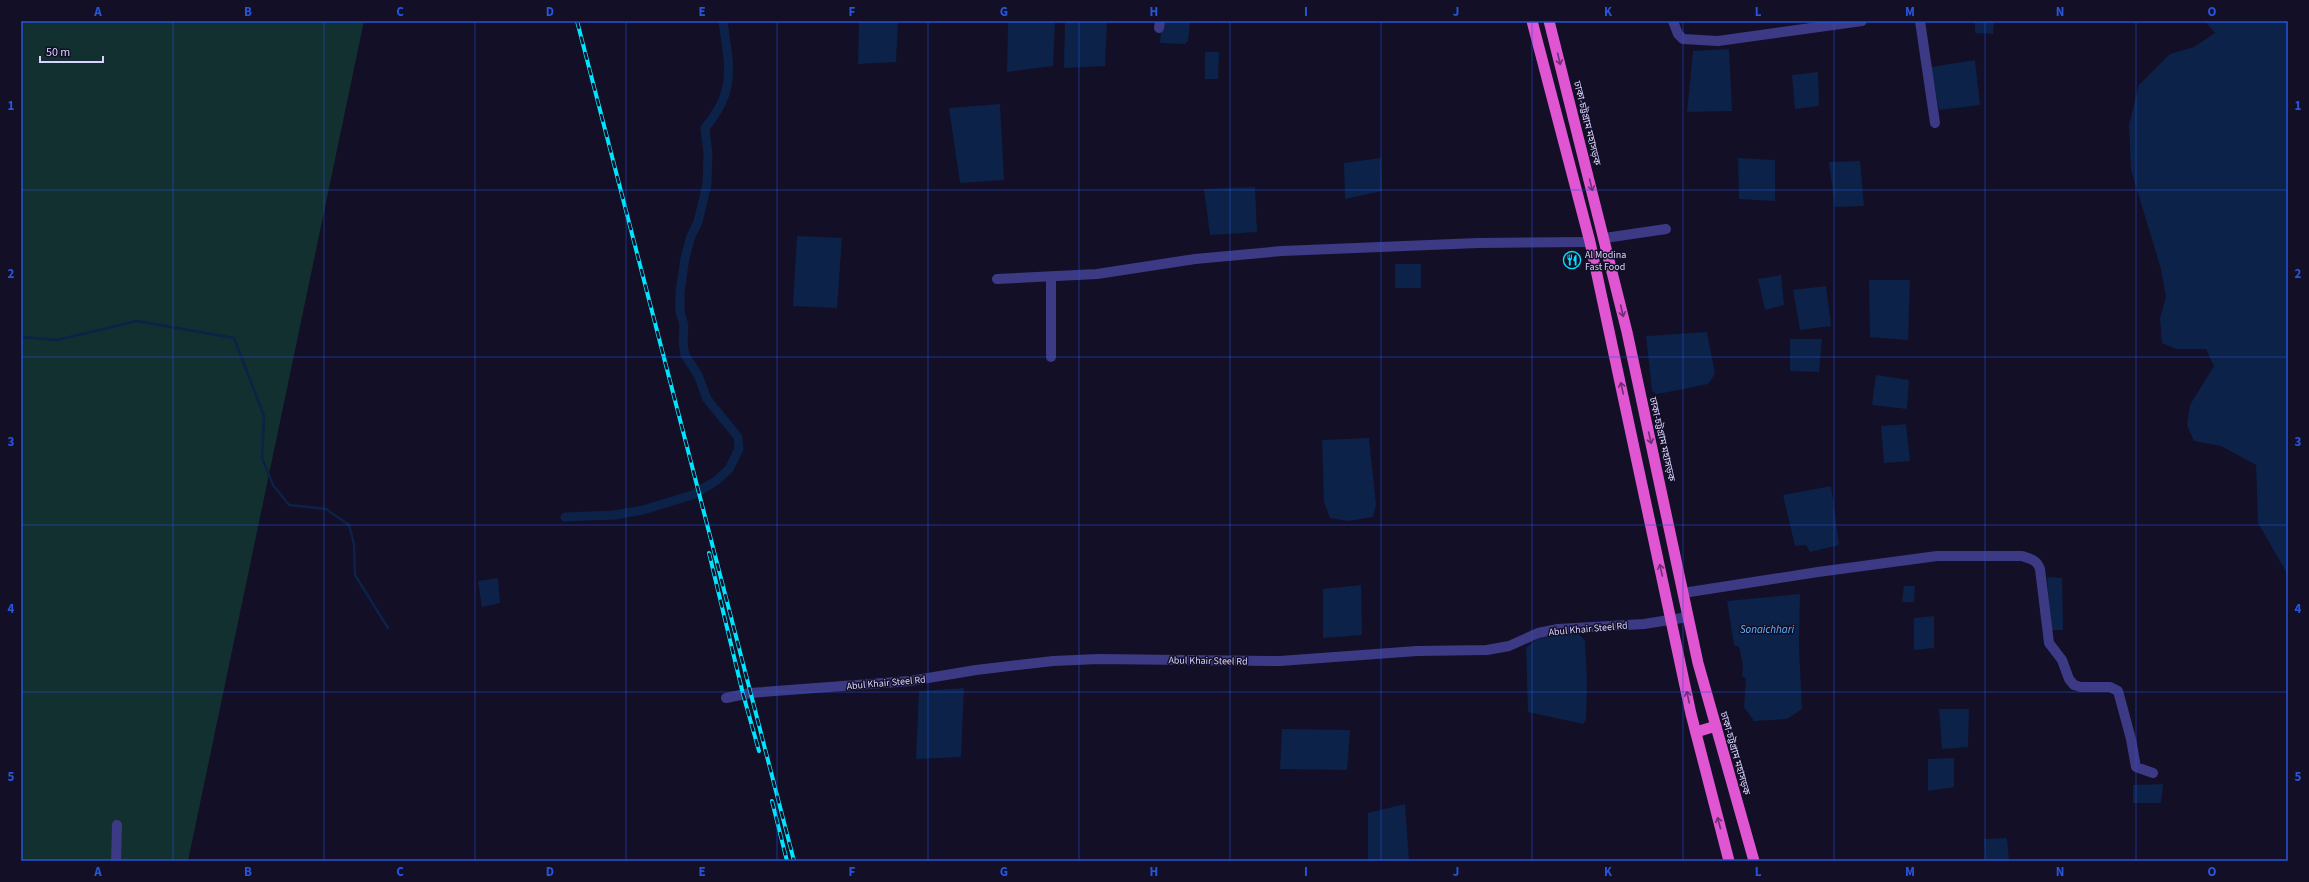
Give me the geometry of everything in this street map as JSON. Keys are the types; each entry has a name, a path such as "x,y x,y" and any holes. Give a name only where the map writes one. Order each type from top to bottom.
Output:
{"highway":[{"path":"1532,21 1590,242 1696,732 1729,861"},
{"name":"ঢাকা-চট্টগ্রাম মহাসড়ক","path":"1549,21 1605,238 1671,532 1698,663 1754,861"},
{"path":"1696,732 1716,726"}],"street":[{"path":"1673,21 1678,34 1682,39 1718,41 1862,21"},
{"path":"1920,21 1935,123"},
{"path":"1605,238 1666,228"},
{"path":"997,279 1051,278 1097,274 1195,259 1282,251 1478,243 1590,242"},
{"path":"1051,278 1051,357"},
{"path":"1683,593 1818,572 1937,556 2022,556 2032,559 2038,563 2040,569 2049,643 2062,660 2069,679 2074,685 2081,687 2110,687 2118,691 2131,739 2136,767 2153,773"},
{"name":"Abul Khair Steel Rd","path":"726,698 750,692 910,681 976,670 1053,661 1098,659 1280,661 1417,651 1487,650 1509,646 1538,633 1558,629 1672,621 1688,617"},
{"path":"116,861 117,825"}],"green space":[{"path":"21,21 364,21 188,861 21,861"}],"water":[{"path":"859,21 898,21 896,62 858,64"},
{"path":"1008,21 1055,21 1053,66 1007,72"},
{"path":"1065,21 1107,21 1105,66 1064,68"},
{"path":"1162,21 1190,21 1188,41 1185,44 1160,43"},
{"path":"1975,21 1994,22 1993,34 1975,33"},
{"path":"2205,21 2288,21 2288,575 2258,523 2256,465 2221,446 2194,441 2187,425 2190,405 2214,366 2206,349 2176,349 2162,343 2160,318 2166,297 2161,269 2131,170 2129,125 2139,85 2170,54 2194,47 2215,33"},
{"path":"1729,49 1732,111 1687,112 1693,51"},
{"path":"1205,52 1219,52 1218,79 1205,79"},
{"path":"1975,60 1980,105 1939,110 1931,67"},
{"path":"1818,72 1819,106 1795,109 1792,75"},
{"path":"1000,104 1004,180 960,183 949,108"},
{"path":"1381,158 1382,191 1345,199 1344,163"},
{"path":"1738,158 1775,160 1775,201 1739,199"},
{"path":"1860,161 1864,206 1835,207 1829,162"},
{"path":"1255,187 1257,232 1210,235 1204,189"},
{"path":"797,236 842,238 837,308 793,306"},
{"path":"1395,264 1421,264 1421,288 1395,288"},
{"path":"1781,275 1784,305 1765,310 1758,279"},
{"path":"1869,280 1910,280 1908,340 1870,337"},
{"path":"1826,286 1831,326 1800,330 1793,290"},
{"path":"1707,332 1715,374 1708,384 1656,394 1652,391 1646,336"},
{"path":"1790,339 1822,339 1819,372 1790,371"},
{"path":"1876,375 1909,380 1907,409 1872,405"},
{"path":"1906,424 1910,461 1884,463 1881,426"},
{"path":"1369,438 1376,505 1373,517 1348,521 1330,518 1324,502 1322,440"},
{"path":"1831,486 1839,545 1810,552 1806,545 1795,546 1783,495"},
{"path":"2047,577 2062,578 2063,630 2051,630"},
{"path":"498,578 500,603 482,607 478,581"},
{"path":"1361,585 1362,635 1323,638 1323,589"},
{"path":"1904,586 1915,586 1914,602 1902,602"},
{"name":"Sonaichhari","path":"1800,594 1799,647 1802,709 1787,719 1754,721 1744,707 1746,679 1742,676 1743,665 1739,647 1734,645 1727,601"},
{"path":"1934,616 1934,648 1914,650 1914,618"},
{"path":"1578,633 1585,641 1587,680 1586,720 1583,724 1528,712 1526,648 1538,638"},
{"path":"964,688 961,757 916,759 919,691"},
{"path":"1939,709 1969,709 1968,747 1942,749"},
{"path":"1282,729 1350,730 1347,770 1280,769"},
{"path":"1954,758 1954,787 1928,791 1928,759"},
{"path":"2163,784 2161,803 2133,803 2133,785"},
{"path":"1405,804 1409,861 1368,861 1368,813"},
{"path":"2007,838 2009,861 1985,861 1984,839"}],"waterway":[{"path":"565,517 614,515 643,510 692,495 716,481 729,469 739,449 738,437 707,399 698,375 685,355 683,343 684,325 680,312 680,292 685,258 691,236 698,222 707,184 708,154 705,128 722,102 728,78 727,52 723,21"},
{"path":"21,337 57,340 137,321 234,338 264,416 262,458 273,485 289,505 326,509 349,525 354,544 355,575 388,628"}],"railway":[{"path":"577,21 794,861"},
{"path":"709,553 743,694 759,751"},
{"path":"772,801 787,861"}],"place":[{"name":"Al Modina Fast Food","path":"1572,260"}]}
